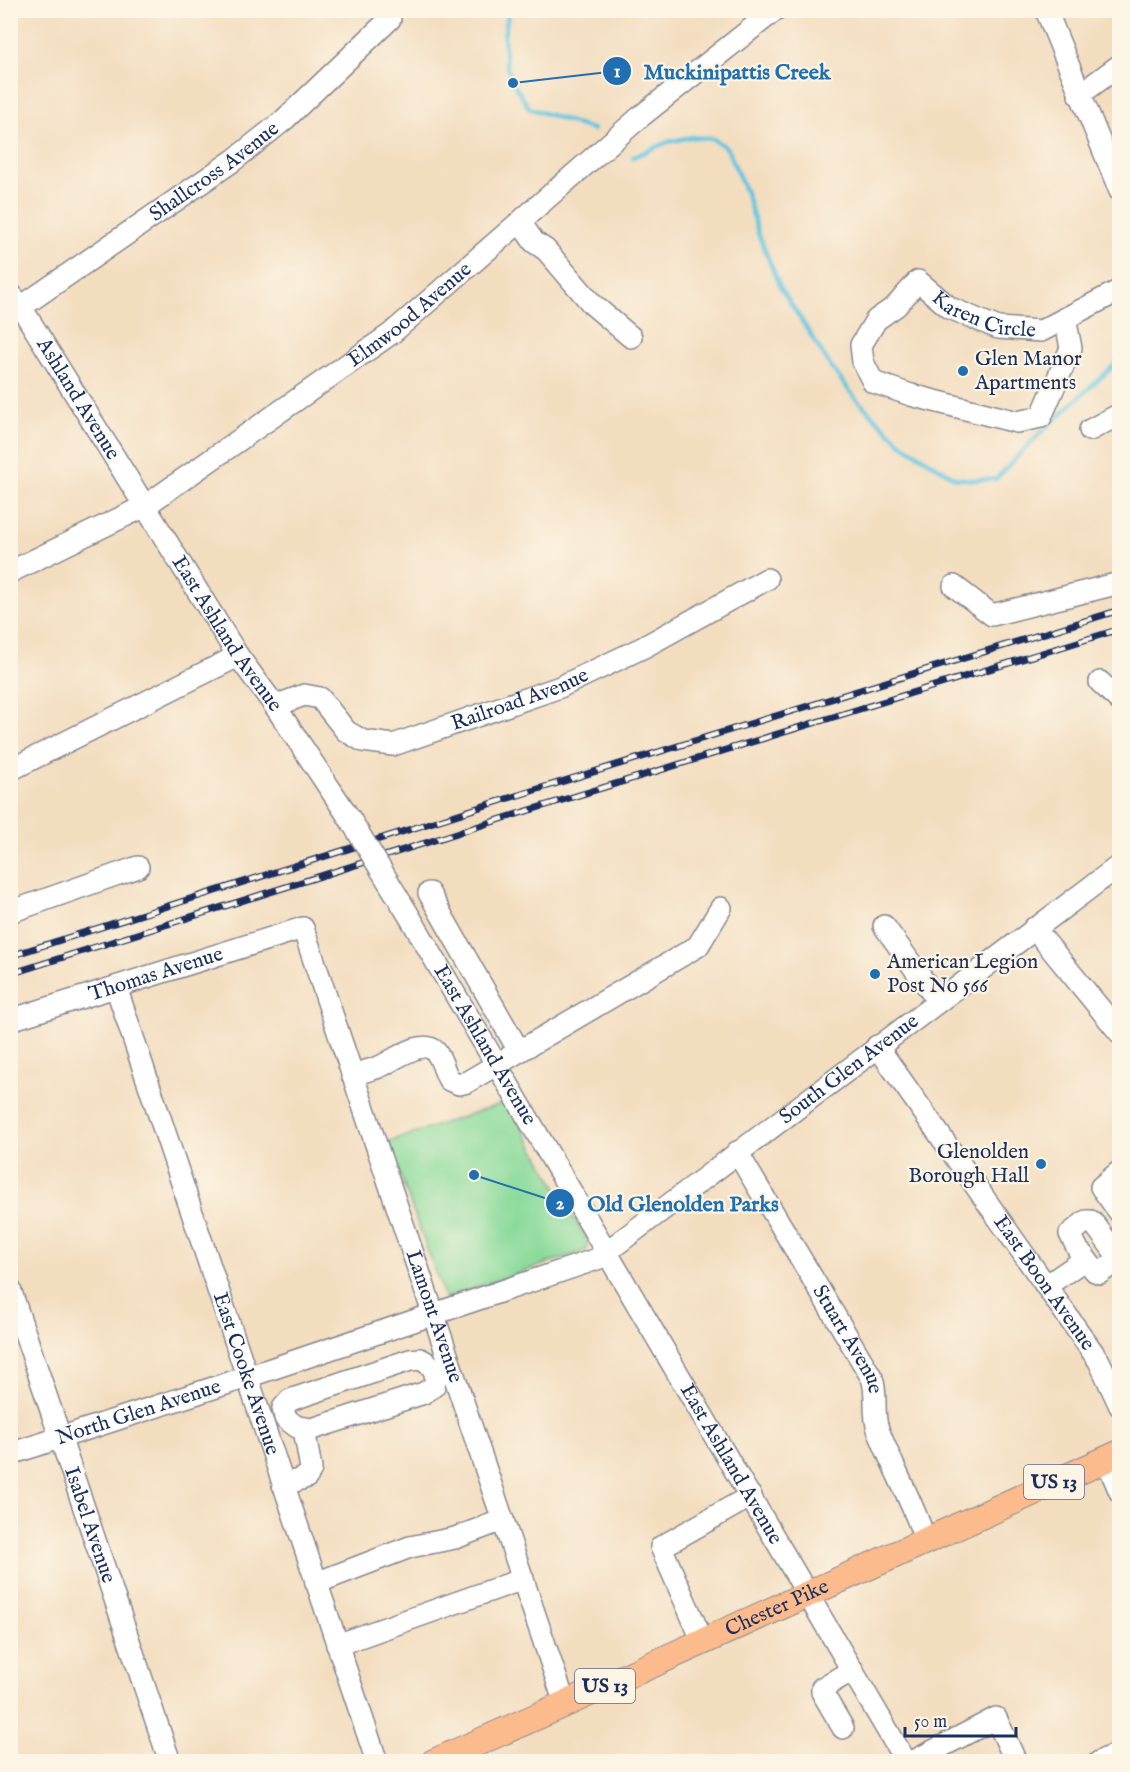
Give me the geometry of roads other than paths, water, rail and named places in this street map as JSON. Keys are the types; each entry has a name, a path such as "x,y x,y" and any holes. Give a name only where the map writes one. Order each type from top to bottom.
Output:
{"main road":[{"name":"Chester Pike","path":"434,1761 474,1754 565,1704 1112,1456"}],"street":[{"name":"Elmwood Avenue","path":"10,572 145,506 392,333 640,117 775,10"},
{"path":"1046,10 1119,191"},
{"name":"Shallcross Avenue","path":"16,300 242,154 285,120 390,19"},
{"path":"1079,95 1119,65"},
{"path":"520,222 534,242 546,250 592,303 632,337"},
{"name":"Karen Circle","path":"1065,318 1071,348 1041,417 1017,422 911,395 873,382 863,362 861,345 876,320 896,306 918,281 950,308 998,328 1041,331 1065,318 1119,290"},
{"name":"Ashland Avenue","path":"16,300 145,506"},
{"path":"1090,430 1119,414"},
{"name":"East Ashland Avenue","path":"145,506 238,656 275,706 350,819 408,914 906,1761"},
{"name":"Railroad Avenue","path":"275,706 304,695 320,698 346,731 363,741 393,745 560,687 644,647 767,579"},
{"path":"954,586 992,615 1119,583"},
{"path":"10,770 238,656"},
{"path":"1100,682 1119,701"},
{"name":"South Glen Avenue","path":"607,1252 1119,865"},
{"path":"10,912 138,867"},
{"path":"429,893 519,1051"},
{"path":"352,1075 380,1066 399,1055 424,1048 434,1050 449,1080 454,1083 466,1082 698,946 721,908"},
{"path":"884,926 938,1001"},
{"name":"Thomas Avenue","path":"10,1020 303,928"},
{"name":"Lamont Avenue","path":"303,928 433,1315 444,1371 503,1520 565,1704"},
{"path":"1034,928 1119,1033"},
{"name":"East Cooke Avenue","path":"116,987 377,1761"},
{"name":"East Boon Avenue","path":"877,1047 1099,1361 1119,1406"},
{"name":"Stuart Avenue","path":"737,1152 872,1378 877,1425 926,1540"},
{"path":"1119,1171 1101,1187 1119,1213"},
{"name":"North Glen Avenue","path":"10,1454 587,1264 607,1252"},
{"path":"1046,1286 1081,1262 1083,1255"},
{"name":"Isabel Avenue","path":"10,1289 170,1761"},
{"path":"420,1359 444,1371 434,1386 424,1393 312,1429 304,1429 290,1423 285,1418 283,1408 290,1400 410,1360 420,1359"},
{"path":"263,1425 285,1418"},
{"path":"283,1485 307,1477 311,1469 304,1429"},
{"path":"1112,1456 1119,1492"},
{"path":"703,1642 661,1547 751,1496"},
{"path":"316,1583 410,1547 455,1538 503,1520"},
{"path":"337,1645 523,1579"},
{"path":"843,1728 822,1692 822,1688 853,1670"},
{"path":"912,1761 996,1718 1016,1761"},
{"path":"1099,1761 1119,1752"}],"waterway":[{"path":"509,10 504,36 506,64 513,83 529,108 594,130"},
{"path":"633,157 668,142 691,137 713,139 727,148 747,195 758,233 779,285 831,367 856,399 902,444 955,478 996,479 1037,436 1120,360"}],"railway":[{"path":"10,956 509,798 1120,610"},
{"path":"10,974 514,815 1120,629"}],"place":[{"name":"Muckinipattis Creek","path":"513,83"},
{"name":"Glen Manor Apartments","path":"963,371"},
{"name":"American Legion Post No 566","path":"875,974"},
{"name":"Glenolden Borough Hall","path":"1041,1164"},
{"name":"Old Glenolden Parks","path":"474,1175"}]}
